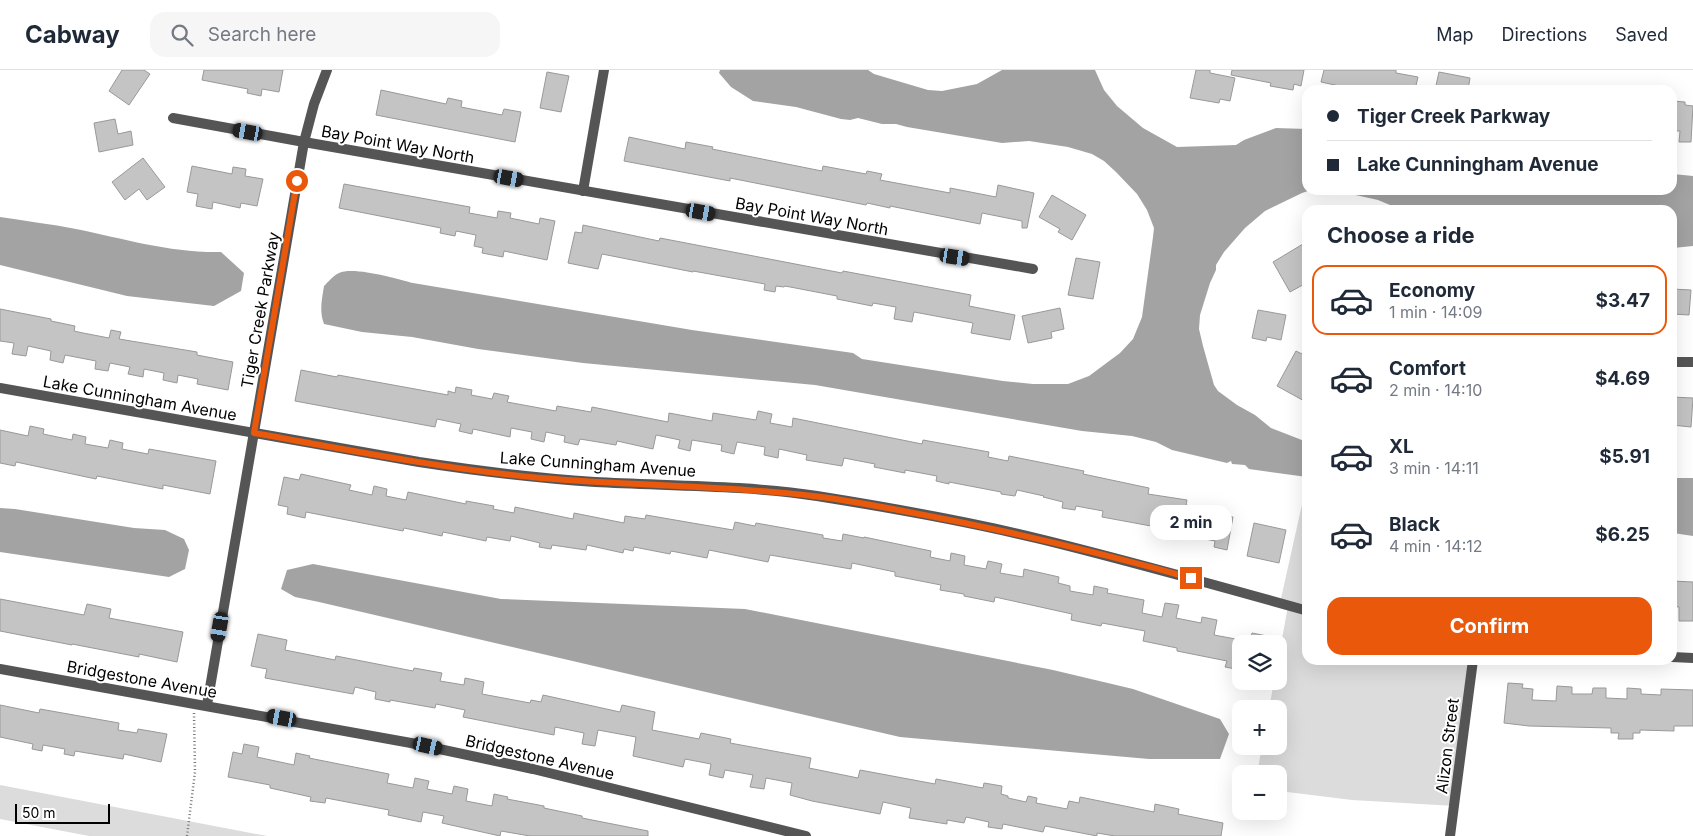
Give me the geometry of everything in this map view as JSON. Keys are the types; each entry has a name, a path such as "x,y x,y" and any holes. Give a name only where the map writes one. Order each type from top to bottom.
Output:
{"street":[{"name":"Tiger Creek Parkway","path":"206,705 304,142 314,104 327,70"},
{"path":"583,191 604,70"},
{"name":"Bay Point Way North","path":"173,118 1033,269"},
{"path":"1677,362 1693,362"},
{"name":"Lake Cunningham Avenue","path":"0,388 479,471 586,481 705,486 815,496 941,518 1038,538 1137,563 1302,609"},
{"path":"1677,657 1693,658"},
{"name":"Alizon Street","path":"1450,836 1472,665"},
{"name":"Bridgestone Avenue","path":"0,669 411,742 533,769 806,836"}],"path":[{"path":"187,836 195,772 194,714"}],"shaded area":[{"path":"720,70 868,70 874,74 928,90 942,91 977,84 1002,70 1095,70 1104,90 1117,106 1143,128 1177,147 1236,145 1276,128 1302,129 1302,193 1265,211 1245,228 1224,252 1216,265 1216,270 1210,283 1200,315 1199,329 1214,385 1218,391 1255,415 1271,428 1302,440 1302,476 1249,469 1245,465 1232,464 1231,461 1227,463 1172,450 1156,442 1132,436 1082,431 815,385 583,363 478,349 412,337 362,332 324,324 321,310 324,286 339,273 355,271 413,283 692,330 853,353 862,359 1033,384 1068,384 1089,376 1120,353 1133,339 1142,317 1154,228 1147,210 1137,194 1104,161 1092,154 1068,147 1029,141 1002,143 896,124 882,124 858,118 850,120 841,119 796,107 753,101 731,87 719,73"},
{"path":"1677,174 1693,176 1693,246 1677,248 1677,205 1390,205 1356,195 1677,195"},
{"path":"0,217 67,227 166,248 221,252 244,273 241,291 214,306 127,296 0,265"},
{"path":"1677,478 1693,478 1693,536 1677,534"},
{"path":"1302,504 1302,665 1472,665 1455,806 1352,800 1287,792 1287,765 1259,765 1260,755 1287,755 1287,700 1271,700 1272,690 1287,690 1287,635 1283,635 1288,606 1280,603"},
{"path":"0,508 134,528 165,530 184,539 189,550 185,569 169,577 0,552"},
{"path":"313,564 501,599 745,609 1053,670 1133,689 1220,719 1229,734 1220,759 1149,759 900,737 295,597 281,589 287,570"},
{"path":"0,785 267,836 89,836 0,819"}],"building":[{"path":"122,70 144,70 150,74 129,105 109,91"},
{"path":"204,70 283,70 279,92 262,89 261,96 247,93 248,89 202,80"},
{"path":"1196,70 1210,70 1210,73 1235,78 1230,101 1220,99 1219,103 1190,98"},
{"path":"1232,70 1304,70 1301,86 1294,84 1293,90 1270,86 1271,83 1231,75"},
{"path":"1324,70 1396,70 1396,73 1418,77 1416,85 1335,85 1321,82"},
{"path":"547,72 569,76 561,112 540,108"},
{"path":"1439,72 1470,78 1469,85 1436,85"},
{"path":"381,90 446,104 448,98 462,101 461,107 502,115 504,109 521,112 515,142 376,115"},
{"path":"1677,101 1685,102 1685,105 1693,106 1691,142 1679,142 1680,131 1677,131"},
{"path":"115,119 118,134 131,131 133,145 99,152 94,123"},
{"path":"629,137 685,149 686,142 822,171 823,166 866,174 867,171 882,174 880,180 950,193 950,188 996,197 998,185 1034,193 1027,228 1022,228 1022,221 982,213 980,224 890,206 890,208 867,203 866,205 730,178 730,181 624,161"},
{"path":"143,158 165,187 147,200 139,189 125,200 112,182"},
{"path":"192,166 232,174 233,167 246,169 245,176 263,179 257,206 241,203 240,208 213,202 212,209 196,206 198,194 187,192"},
{"path":"344,184 470,207 469,213 497,218 498,211 511,213 510,218 539,224 540,218 555,221 547,260 504,251 503,257 482,253 483,248 474,246 476,235 456,231 455,236 440,233 441,228 339,208"},
{"path":"1052,195 1086,215 1072,240 1058,232 1060,229 1039,217"},
{"path":"583,225 659,241 660,238 842,273 843,271 971,295 969,306 1015,315 1010,340 971,333 973,323 914,312 912,322 894,319 896,307 873,303 872,306 837,299 837,296 785,286 776,286 775,292 764,290 765,284 602,254 598,269 568,263 575,232 582,233"},
{"path":"1302,245 1302,285 1290,292 1273,262"},
{"path":"1076,258 1100,262 1093,299 1068,295"},
{"path":"1677,289 1691,290 1689,315 1677,314"},
{"path":"1060,308 1064,329 1051,332 1052,338 1028,343 1022,316"},
{"path":"0,309 51,319 51,321 75,326 74,331 109,338 111,330 121,332 119,339 197,352 197,355 233,362 228,390 197,384 198,379 178,375 177,383 163,380 164,373 144,369 143,377 128,374 130,367 110,363 108,371 95,369 96,361 65,355 63,363 50,360 51,351 28,346 26,356 12,354 14,343 0,341"},
{"path":"1258,310 1286,315 1281,340 1267,337 1266,341 1252,338"},
{"path":"1296,351 1302,354 1302,400 1277,386"},
{"path":"301,370 448,395 448,391 455,393 456,387 472,390 471,395 492,399 494,393 509,396 507,402 556,411 557,406 591,412 592,407 668,422 669,413 712,421 713,413 756,420 758,411 772,414 770,423 792,427 793,418 922,444 923,440 989,452 988,457 1008,461 1009,456 1084,471 1083,474 1149,488 1148,494 1187,500 1186,505 1215,511 1215,509 1225,511 1224,515 1233,517 1227,550 1214,547 1215,541 1161,530 1162,528 1102,517 1103,511 1076,506 1075,510 1062,508 1063,502 1044,496 1017,490 1015,496 1001,494 1001,492 936,481 937,476 905,470 905,473 874,467 875,464 844,458 842,466 806,460 807,455 779,449 778,458 764,455 765,447 737,442 734,454 721,451 722,445 692,440 690,451 678,448 680,440 656,435 653,449 617,441 616,445 580,439 578,445 564,442 565,436 546,432 544,442 531,439 532,432 511,428 510,437 473,429 472,434 459,431 461,424 437,419 435,427 295,401"},
{"path":"1677,397 1693,398 1691,427 1677,426"},
{"path":"30,426 44,429 43,434 72,440 73,434 86,437 85,444 108,448 110,440 123,443 122,449 148,454 149,449 216,461 210,494 163,485 163,489 97,476 96,479 16,462 15,466 0,463 0,430 28,436"},
{"path":"301,474 351,485 349,490 372,495 374,486 387,489 386,496 406,500 408,492 466,504 466,501 494,506 493,509 514,513 515,507 573,519 574,513 624,523 625,516 645,519 646,515 733,530 735,522 755,526 756,523 823,535 823,538 842,541 843,534 864,537 931,551 930,557 950,561 951,553 965,556 964,565 986,569 988,561 1002,564 1000,573 1023,577 1024,569 1059,577 1058,583 1070,586 1070,591 1093,595 1094,586 1108,589 1107,593 1144,600 1142,613 1162,617 1165,603 1179,605 1176,618 1201,623 1202,617 1217,620 1214,635 1232,638 1232,668 1225,667 1227,661 1177,651 1177,648 1143,641 1145,631 1102,623 1101,626 1071,620 1072,614 995,597 994,602 964,596 964,594 940,590 941,585 895,576 895,572 852,563 851,569 770,555 768,562 709,550 707,558 671,551 670,554 634,547 633,551 624,549 623,553 587,545 586,550 552,545 551,549 539,547 540,543 511,536 510,541 487,537 486,541 443,532 442,536 404,528 403,531 306,512 305,518 287,514 288,507 278,505 284,477 299,480"},
{"path":"1254,523 1286,530 1279,563 1247,556"},
{"path":"1677,581 1693,582 1693,621 1679,621 1679,607 1677,607"},
{"path":"0,599 84,615 87,604 111,609 109,618 183,632 177,662 139,654 139,657 0,631"},
{"path":"258,634 287,640 285,650 335,660 336,656 413,671 414,668 442,673 440,681 464,685 465,678 484,682 482,694 530,703 531,700 541,702 543,695 620,712 622,705 655,712 652,730 699,739 701,733 731,739 730,743 811,758 809,768 858,778 860,770 935,784 936,779 983,788 984,783 1002,786 1001,794 1008,796 1008,798 1026,802 1028,796 1037,798 1036,803 1067,809 1069,801 1079,803 1080,797 1154,812 1155,804 1179,809 1178,814 1223,823 1221,836 1115,836 1097,833 1097,836 1045,826 1043,832 1003,824 1002,829 988,827 989,822 966,817 964,823 947,820 947,824 909,818 911,808 883,802 880,814 812,801 790,795 792,783 766,778 764,789 750,787 753,775 725,770 723,778 709,775 711,764 685,759 683,767 633,756 636,737 598,730 595,746 582,744 584,733 555,727 554,735 463,717 465,710 436,704 435,708 375,699 376,692 355,687 353,694 265,678 267,669 251,666"},
{"path":"1508,683 1523,684 1522,688 1533,689 1532,700 1556,701 1557,686 1572,687 1572,694 1592,694 1593,688 1606,688 1606,698 1627,699 1627,688 1641,689 1641,694 1661,695 1661,689 1693,690 1693,726 1674,726 1674,731 1640,730 1640,733 1633,733 1633,739 1618,739 1619,733 1611,733 1611,728 1529,726 1504,723"},
{"path":"0,705 39,713 40,709 119,723 118,730 137,733 138,729 167,734 161,762 124,754 123,759 75,751 74,756 64,754 65,749 43,745 42,751 32,749 33,744 0,737"},
{"path":"244,744 259,747 257,757 294,765 296,753 310,756 309,758 389,774 387,783 413,788 415,778 429,781 427,789 452,794 454,786 468,789 466,801 492,806 494,794 508,797 507,799 582,816 582,818 648,831 648,836 530,836 501,831 500,836 442,823 444,816 423,812 421,822 388,815 389,810 326,798 325,803 310,801 311,797 270,788 270,785 228,777 233,752 242,754"}],"route":[{"path":"297,181 254,433 479,471 595,482 705,486 815,496 941,518 1038,538 1191,578"}]}
